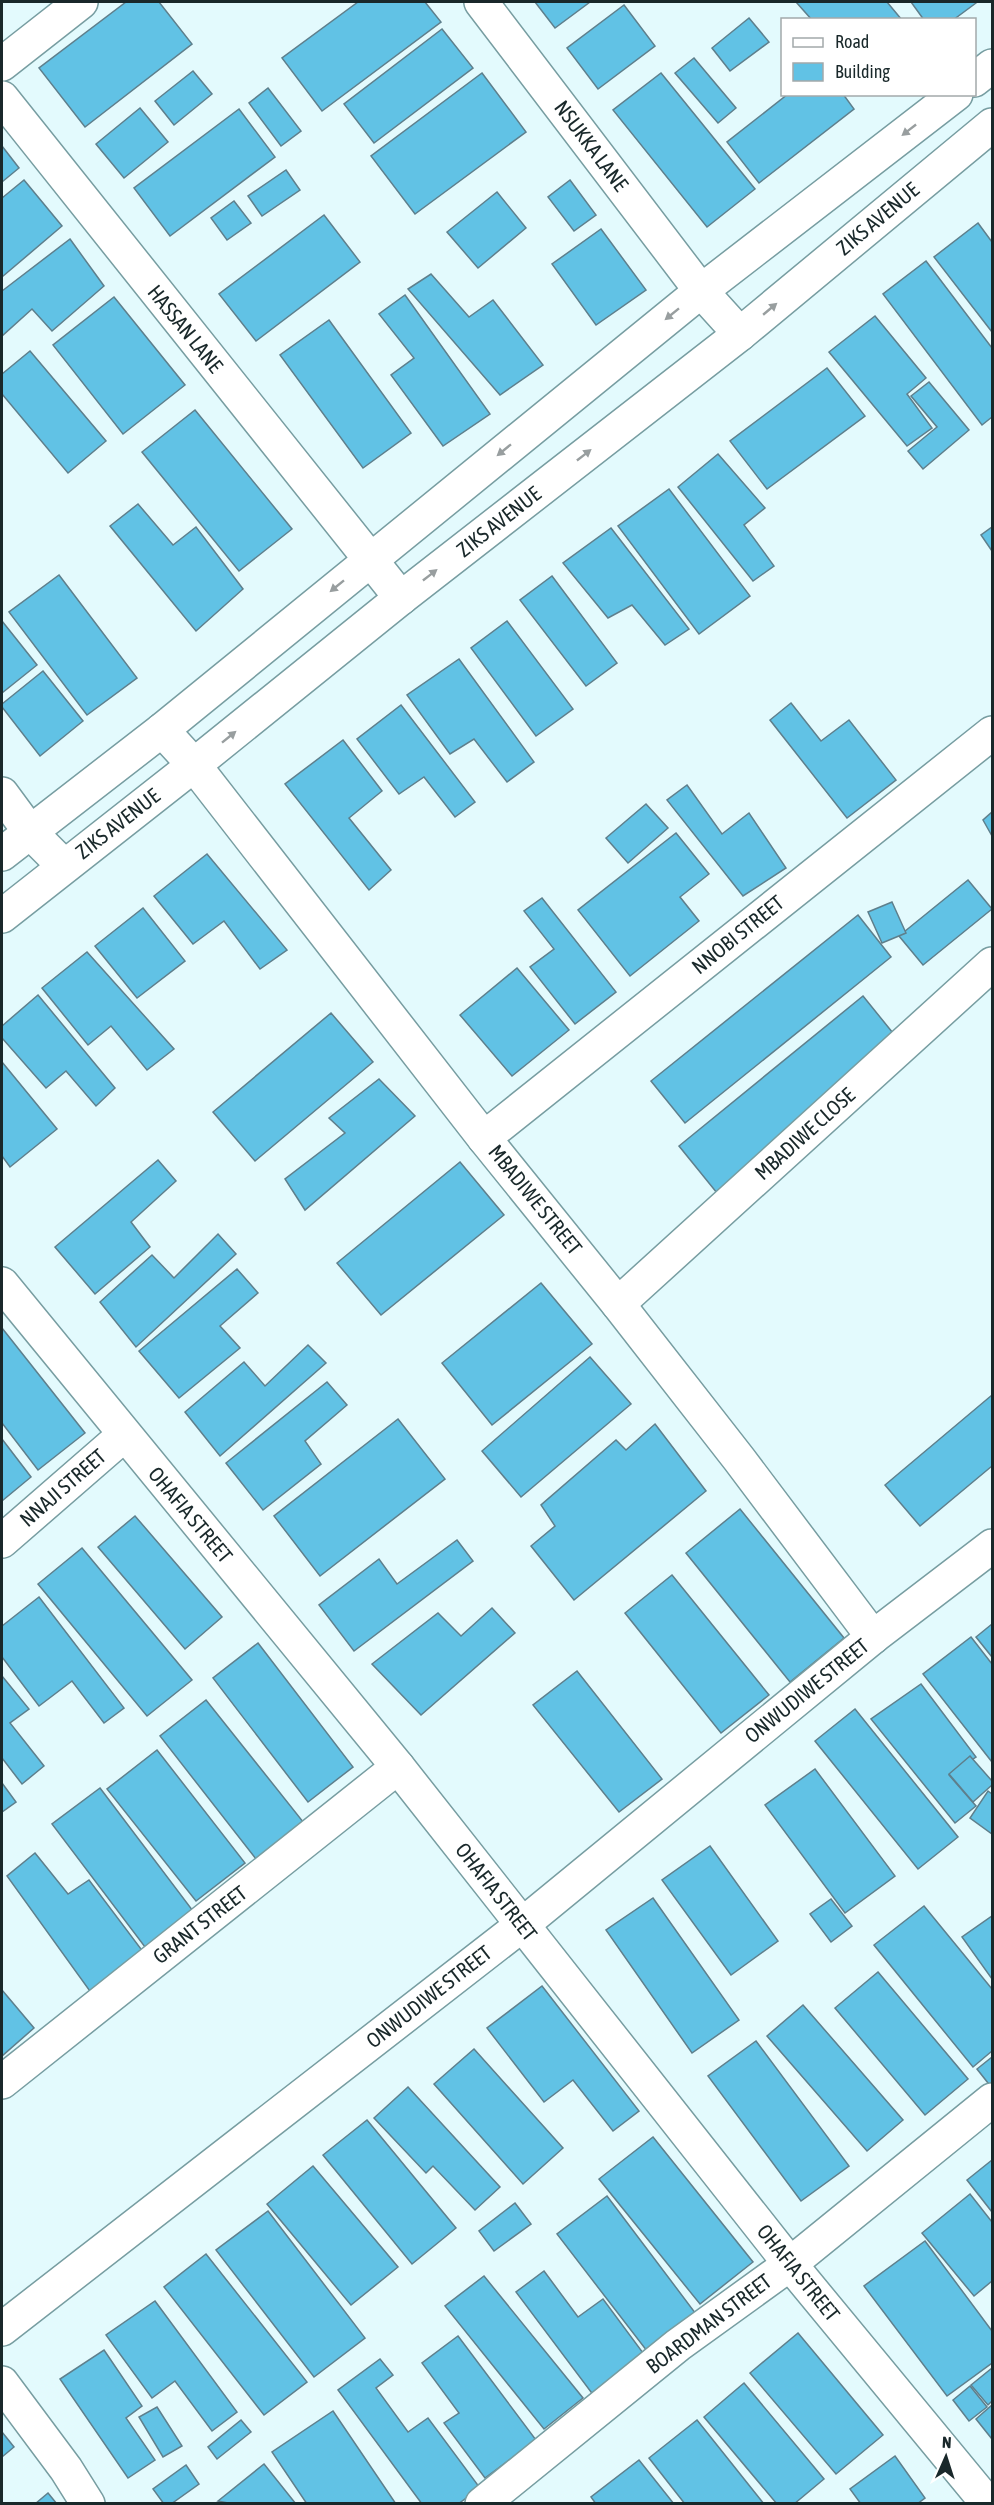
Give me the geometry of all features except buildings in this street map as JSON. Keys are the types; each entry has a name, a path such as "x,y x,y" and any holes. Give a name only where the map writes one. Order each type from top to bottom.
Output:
{"street":[{"path":"2,64 81,2"},
{"name":"NSUKKA LANE","path":"481,2 701,291 740,334"},
{"path":"976,79 993,66"},
{"path":"2,854 162,730 701,291 953,96"},
{"name":"HASSAN LANE","path":"2,98 368,560 401,598"},
{"name":"ZIKS AVENUE","path":"2,916 401,598 740,334 993,125"},
{"name":"MBADIWE STREET","path":"162,730 194,765 484,1138 618,1304 873,1637"},
{"name":"NNOBI STREET","path":"484,1138 993,733"},
{"path":"2,794 30,832 64,866"},
{"name":"MBADIWE CLOSE","path":"618,1304 993,964"},
{"name":"OHAFIA STREET","path":"2,1284 398,1767 790,2264 988,2504"},
{"name":"NNAJI STREET","path":"2,1541 124,1435"},
{"name":"ONWUDIWE STREET","path":"2,2329 522,1925 873,1637 993,1546"},
{"name":"GRANT STREET","path":"2,2082 398,1767"},
{"name":"BOARDMAN STREET","path":"482,2504 678,2345 790,2264 993,2100"},
{"path":"2,2383 66,2469 88,2504"}]}
